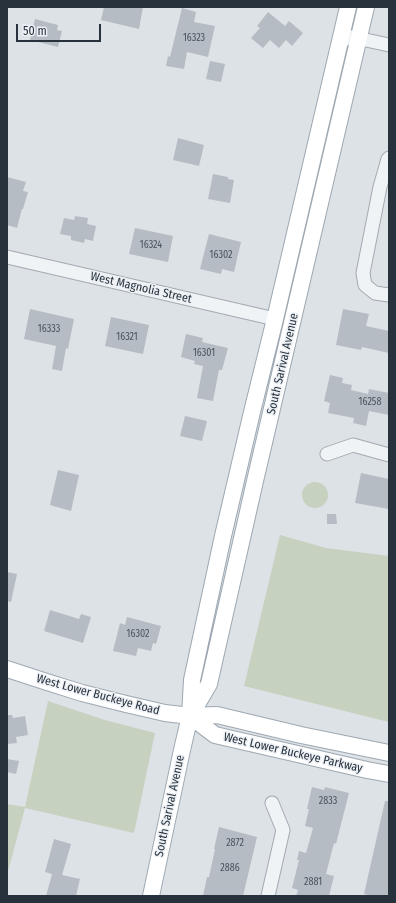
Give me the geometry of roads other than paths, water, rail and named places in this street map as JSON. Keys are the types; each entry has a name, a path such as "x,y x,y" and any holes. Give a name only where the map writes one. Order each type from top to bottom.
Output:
{"main road":[{"name":"South Sarival Avenue","path":"151,896 190,716 192,680 252,412 348,7"},
{"name":"South Sarival Avenue","path":"190,716 209,684 366,7"},
{"path":"275,319 292,323"},
{"name":"West Lower Buckeye Road","path":"7,669 50,683 126,704 165,713 190,716"},
{"name":"West Lower Buckeye Parkway","path":"190,716 217,715 301,735 389,753"},
{"name":"West Lower Buckeye Parkway","path":"190,716 216,736 389,774"}],"street":[{"path":"340,44 345,39 352,37 389,45"},
{"path":"388,158 380,187 363,273 365,285 375,293 389,295"},
{"name":"West Magnolia Street","path":"7,257 275,319"},
{"path":"327,454 353,446 389,455"},
{"path":"268,896 283,830 272,803"}]}
